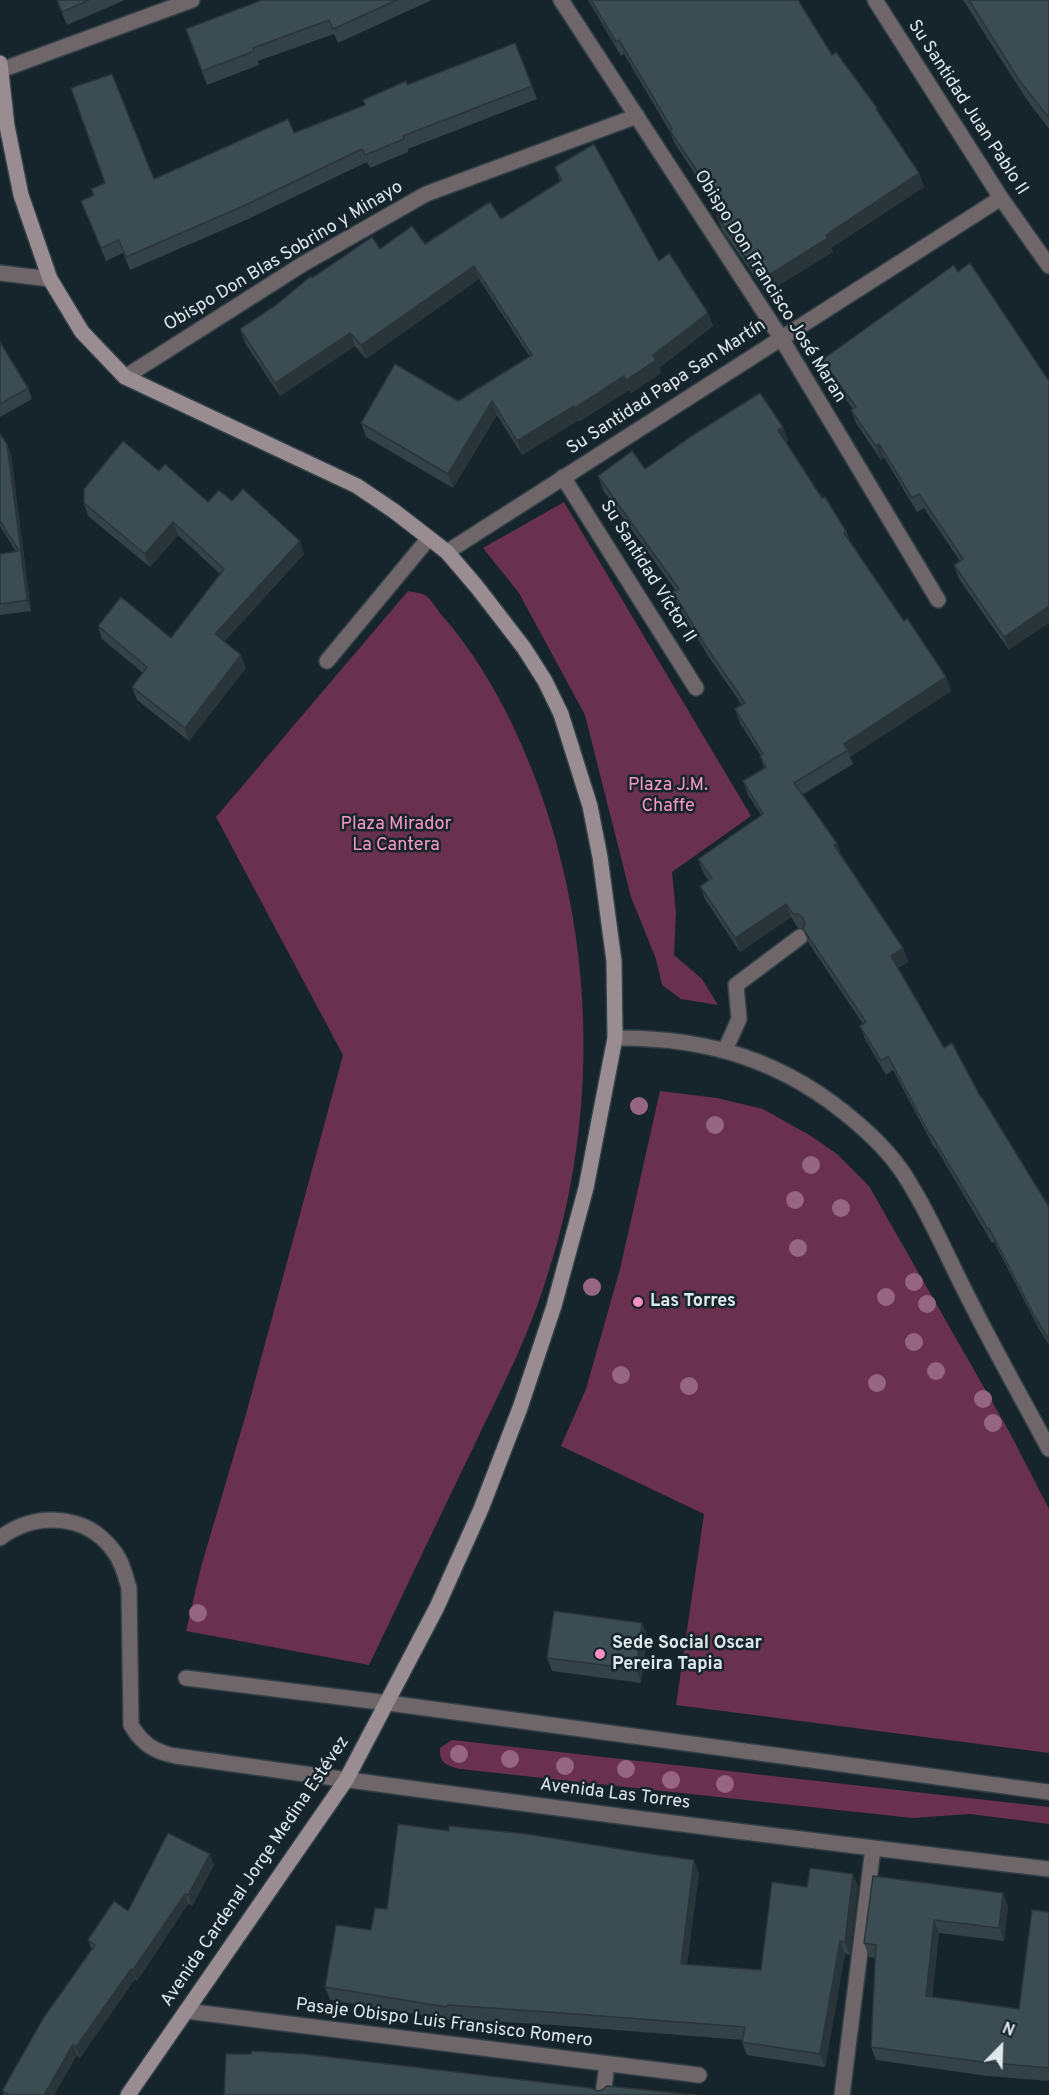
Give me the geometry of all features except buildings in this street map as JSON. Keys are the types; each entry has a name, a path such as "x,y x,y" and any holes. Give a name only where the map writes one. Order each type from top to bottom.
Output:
{"street":[{"path":"1,70 192,0"},
{"name":"Obispo Don Francisco José Maran","path":"561,0 781,338 938,600"},
{"name":"Su Santidad Juan Pablo II","path":"875,0 1000,198 1049,266"},
{"name":"Avenida Cardenal Jorge Medina Estévez","path":"0,63 7,126 21,195 50,279 82,332 124,377 357,486 394,511 447,552 524,648 545,681 561,714 590,806 600,857 614,961 615,1038 586,1188 554,1306 520,1408 481,1509 447,1586 346,1780 128,2095"},
{"name":"Obispo Don Blas Sobrino y Minayo","path":"124,377 303,264 426,194 637,116"},
{"name":"Su Santidad Papa San Martín","path":"447,552 1000,198"},
{"path":"0,273 50,279"},
{"name":"Su Santidad Víctor II","path":"563,477 696,688"},
{"path":"327,661 429,538"},
{"path":"725,1050 739,1019 736,985 800,938"},
{"path":"615,1038 652,1038 689,1042 725,1050 785,1073 813,1089 869,1134 891,1157 910,1183 1049,1449"},
{"name":"Avenida Las Torres","path":"0,1538 14,1528 35,1521 57,1520 78,1525 98,1534 113,1550 123,1568 129,1588 131,1725 138,1737 161,1753 346,1780 1049,1869"},
{"path":"186,1678 1049,1792"},
{"path":"842,2095 873,1848"},
{"name":"Pasaje Obispo Luis Fransisco Romero","path":"186,2011 699,2075"},
{"path":"603,2095 607,2064"}],"green space":[{"name":"Plaza J.M. Chaffe","path":"564,502 751,816 672,872 676,913 674,955 702,979 718,1005 681,999 662,985 656,959 631,897 585,715 519,593 483,548"},
{"name":"Plaza Mirador La Cantera","path":"408,591 423,594 429,599 481,667 513,726 541,793 562,863 576,934 583,1006 583,1079 576,1151 563,1223 535,1312 510,1371 369,1665 186,1631 201,1567 246,1414 343,1055 216,817"},
{"path":"660,1091 717,1098 763,1109 811,1136 837,1154 869,1186 1010,1433 1049,1509 1049,1753 676,1705 704,1514 561,1446 586,1389 620,1269"},
{"path":"452,1740 1049,1807 1049,1824 970,1814 912,1818 460,1769 448,1765 441,1757 440,1748"}],"place":[{"name":"Las Torres","path":"638,1302"},
{"name":"Sede Social Oscar Pereira Tapia","path":"600,1654"}]}
